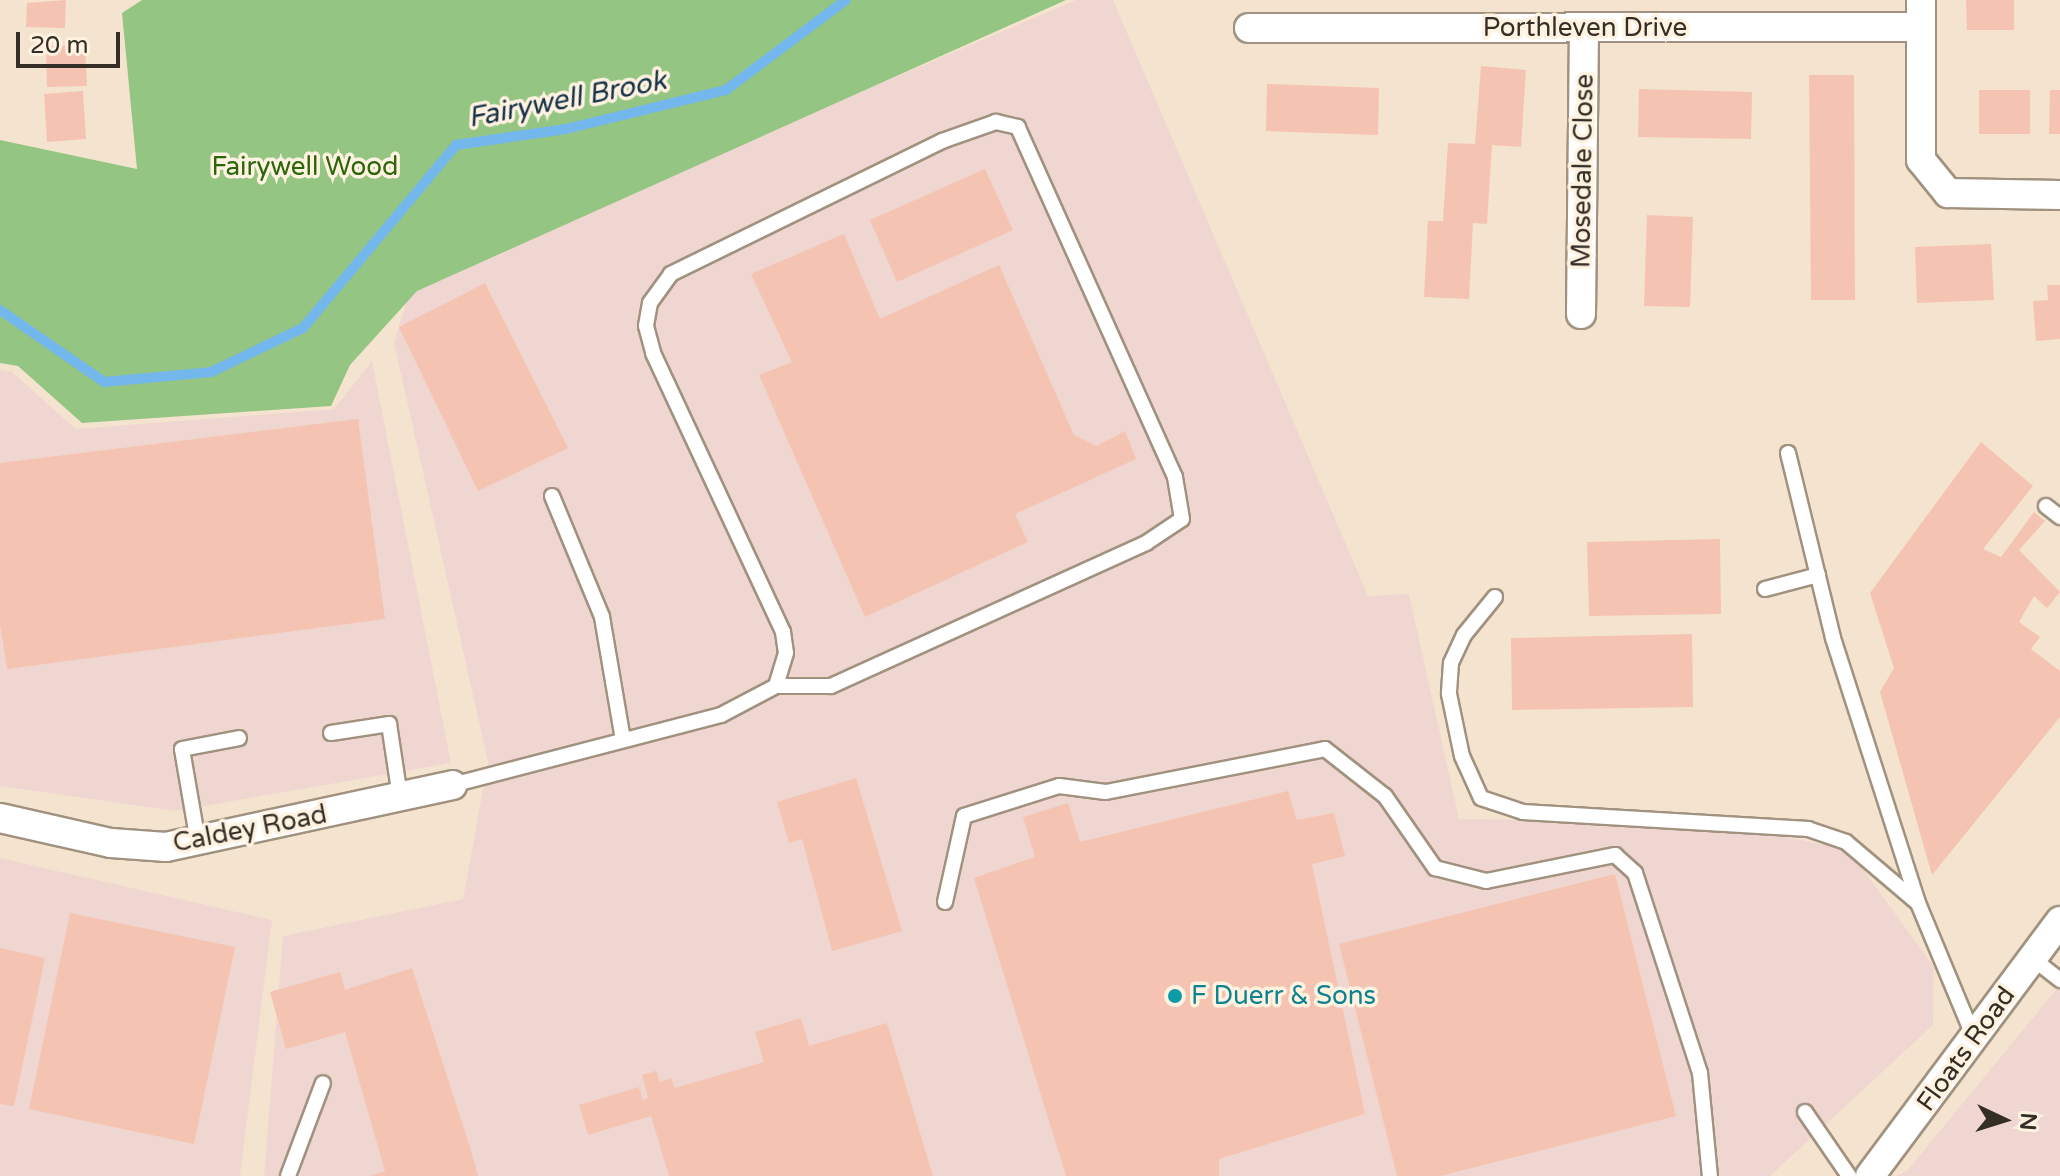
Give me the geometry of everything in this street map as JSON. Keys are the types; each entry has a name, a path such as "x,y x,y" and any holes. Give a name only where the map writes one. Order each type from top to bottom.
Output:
{"street":[{"name":"Porthleven Drive","path":"1249,28 1584,29 1921,14"},
{"path":"1921,14 1921,160 1948,193 2060,195"},
{"name":"Mosedale Close","path":"1581,314 1584,29"},
{"name":"Caldey Road","path":"0,818 111,843 198,842 452,785"},
{"name":"Floats Road","path":"1870,1176 1975,1040 2060,921"}],"lane":[{"path":"452,785 721,715 776,686 831,686 892,662 1146,543 1182,519 1175,477 1018,127 996,122 942,141 671,274 650,303 646,326 653,353 783,632 786,653 776,686"},
{"path":"1788,453 1818,575 1883,807 1918,903 1975,1040"},
{"path":"552,496 602,617 623,740"},
{"path":"2046,506 2060,517"},
{"path":"1765,589 1818,575"},
{"path":"1495,597 1464,635 1451,663 1449,694 1462,756 1481,798 1523,812 1808,829 1846,842 1918,903"},
{"path":"331,733 389,724 400,797"},
{"path":"198,842 182,749 239,738"},
{"path":"945,902 964,816 1059,786 1106,792 1325,749 1385,796 1435,868 1486,881 1615,855 1635,873 1700,1073 1709,1168"},
{"path":"2032,958 2060,980"},
{"path":"288,1176 323,1083"},
{"path":"1805,1112 1849,1176"}],"shaded area":[{"path":"1076,0 1113,0 1368,596 1409,594 1459,819 1714,822 1849,850 1934,967 1933,1025 1770,1176 264,1176 283,936 463,899 488,762 394,343 412,283"},
{"path":"372,361 451,763 175,811 0,786 0,370 12,372 76,429 334,409"},
{"path":"0,858 272,920 240,1176 0,1176"},
{"path":"2060,985 2060,1176 1896,1176 1907,1171"}],"green space":[{"name":"Fairywell Wood","path":"142,0 1066,0 417,291 350,365 331,406 82,423 18,366 0,363 0,140 137,169 122,13"}],"building":[{"path":"66,0 65,28 26,27 27,3"},
{"path":"1966,0 2014,0 2014,30 1967,30"},
{"path":"85,45 87,86 47,87 46,46"},
{"path":"1481,66 1526,70 1521,147 1492,145 1487,224 1473,223 1469,299 1424,297 1428,221 1443,221 1448,143 1475,144"},
{"path":"1809,75 1854,75 1855,300 1811,300"},
{"path":"1267,84 1379,88 1378,135 1266,131"},
{"path":"1639,89 1752,92 1751,139 1638,137"},
{"path":"1979,90 2030,90 2030,134 1979,134"},
{"path":"2050,90 2060,90 2060,134 2049,134"},
{"path":"83,91 86,139 47,142 44,94"},
{"path":"985,169 1013,230 897,282 870,220"},
{"path":"1647,215 1693,217 1690,307 1644,306"},
{"path":"844,234 880,319 999,265 1074,435 1097,446 1125,431 1136,459 1015,514 1028,542 865,617 759,375 792,362 751,274"},
{"path":"1991,244 1994,300 1917,303 1915,247"},
{"path":"485,283 568,448 478,491 399,327"},
{"path":"2047,285 2060,285 2060,339 2036,341 2033,301 2048,300"},
{"path":"358,419 385,619 7,669 0,624 0,463"},
{"path":"1981,442 2033,486 1983,549 2001,557 2034,512 2045,521 2019,550 2060,592 2047,608 2034,596 2019,622 2040,637 2031,649 2060,671 2060,717 1932,875 1880,692 1894,668 1870,593"},
{"path":"1720,539 1721,614 1589,616 1587,542"},
{"path":"1692,634 1693,707 1512,710 1511,638"},
{"path":"856,778 902,931 832,951 802,839 789,843 777,802"},
{"name":"F Duerr & Sons","path":"1288,791 1297,820 1334,813 1345,856 1312,864 1365,1114 1219,1159 1219,1176 1066,1176 974,878 1035,857 1023,817 1068,803 1080,842"},
{"path":"1615,874 1676,1116 1440,1176 1397,1176 1339,944"},
{"path":"70,913 235,947 194,1144 29,1109"},
{"path":"0,948 45,958 14,1106 0,1104"},
{"path":"412,968 478,1176 370,1176 385,1171 345,1032 286,1049 270,992 340,972 345,990"},
{"path":"801,1018 809,1046 887,1023 933,1176 669,1176 651,1116 588,1135 579,1105 639,1087 643,1100 648,1098 642,1075 656,1071 660,1082 671,1078 675,1088 764,1062 755,1032"}],"waterway":[{"name":"Fairywell Brook","path":"0,310 104,382 211,372 303,328 456,145 566,129 726,90 846,0"}],"place":[{"name":"F Duerr & Sons","path":"1175,996"}]}
